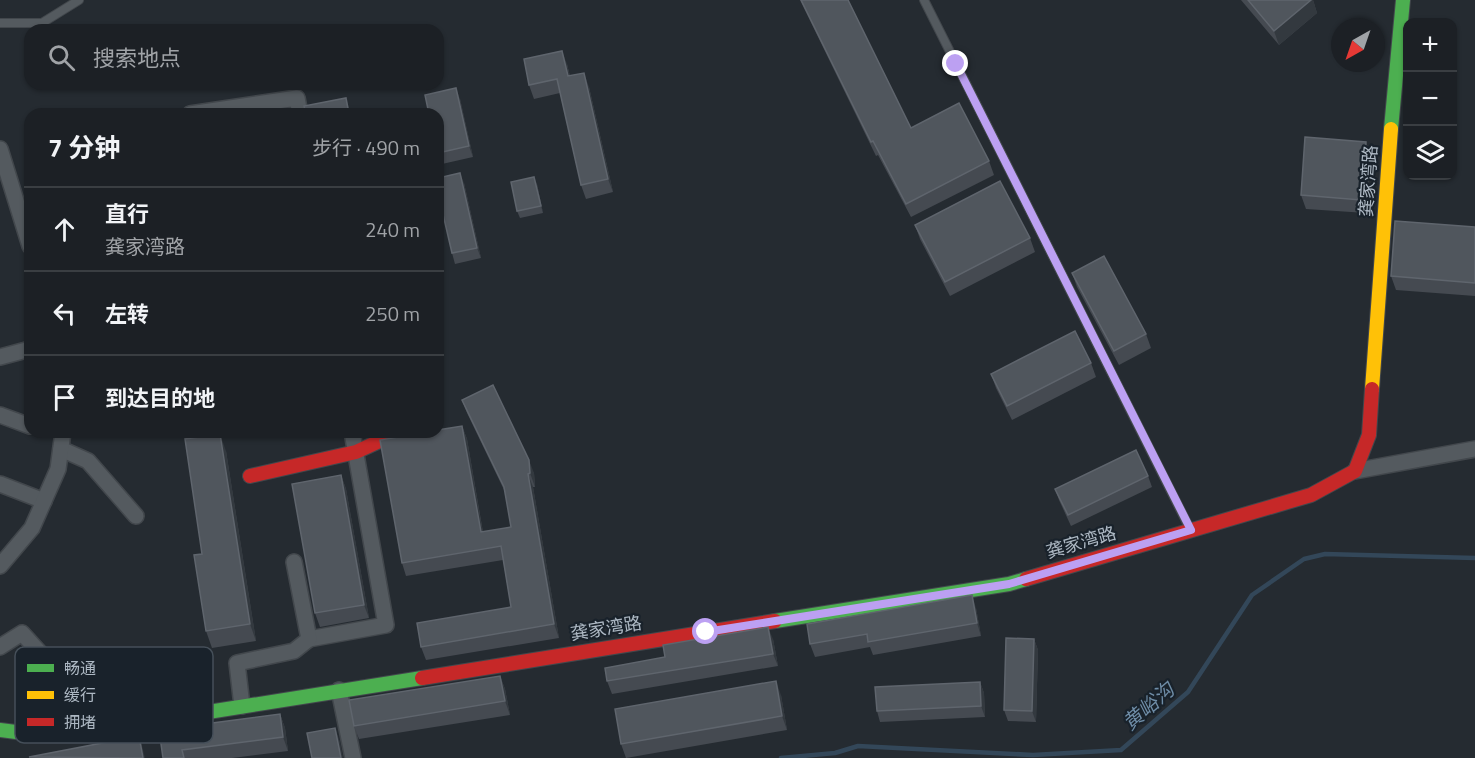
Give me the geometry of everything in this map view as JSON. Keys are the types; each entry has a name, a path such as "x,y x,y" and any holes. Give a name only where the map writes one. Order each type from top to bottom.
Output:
{"street":[{"name":"龚家湾路","path":"213,711 1009,584 1311,495 1355,471 1369,435 1389,148 1403,0"},
{"path":"230,108 297,98 299,108"},
{"path":"0,149 24,227"},
{"path":"0,357 24,351"},
{"path":"0,416 24,424"},
{"path":"0,566 32,528 58,469 62,438"},
{"path":"242,706 237,663 294,651 309,639 386,625 353,438"},
{"path":"250,476 356,452 386,438"},
{"path":"61,449 88,461 136,516"},
{"path":"1355,471 1475,449"},
{"path":"0,484 44,501"},
{"path":"294,562 309,639"},
{"path":"0,647 22,633 35,647"},
{"path":"339,690 353,758"}],"lane":[{"path":"0,23 42,23 79,0"},
{"path":"924,0 1191,530"}],"building":[{"path":"801,0 848,0 911,128 959,103 989,161 906,204 873,141 871,142"},
{"path":"1248,0 1311,0 1274,31"},
{"path":"562,51 568,76 584,73 608,179 581,185 557,79 529,85 524,59"},
{"path":"456,88 469,146 444,152 444,108 428,108 425,95"},
{"path":"346,98 348,108 304,108 304,106"},
{"path":"1305,137 1366,142 1361,200 1301,195"},
{"path":"460,173 477,248 452,253 444,219 444,177"},
{"path":"534,177 541,206 517,211 511,182"},
{"path":"1000,181 1030,238 945,282 915,225"},
{"path":"1395,221 1475,227 1475,283 1391,276"},
{"path":"1104,256 1146,334 1114,351 1072,273"},
{"path":"1075,331 1091,363 1007,406 991,374"},
{"path":"493,385 529,460 530,473 528,474 554,624 421,647 417,623 511,607 501,546 402,563 380,440 444,438 444,429 462,426 481,532 511,527 504,487 462,400"},
{"path":"221,438 250,624 206,631 194,555 202,554 185,439"},
{"path":"1136,450 1148,476 1068,515 1055,489"},
{"path":"341,475 364,605 315,613 292,484"},
{"path":"972,595 977,623 868,642 867,634 810,644 807,624"},
{"path":"768,627 773,654 607,681 605,668 665,657 663,645"},
{"path":"1006,638 1034,639 1032,711 1004,710"},
{"path":"500,676 505,701 354,726 349,700"},
{"path":"776,681 782,716 621,744 615,709"},
{"path":"980,682 981,706 877,711 875,687"},
{"path":"280,714 283,737 182,750 184,758 163,758 161,743 213,743 213,723"},
{"path":"335,728 341,758 312,758 307,733"},
{"path":"102,743 140,743 143,758 29,757"}],"waterway":[{"name":"黄峪沟","path":"781,758 835,753 858,746 1033,755 1121,750 1188,692 1252,595 1304,559 1325,554 1475,558"}],"traffic: fast":[{"path":"1391,129 1403,0"},
{"path":"775,621 1009,584 1026,579"},
{"path":"213,711 422,678"},
{"path":"0,730 15,732"}],"traffic: slow":[{"path":"1372,389 1391,129"}],"traffic: jam":[{"path":"1026,579 1311,495 1355,471 1369,435 1372,389"},
{"path":"250,476 356,452 386,438"},
{"path":"422,678 775,621"}],"route":[{"path":"706,632 1009,584 1191,530 956,64"}]}
